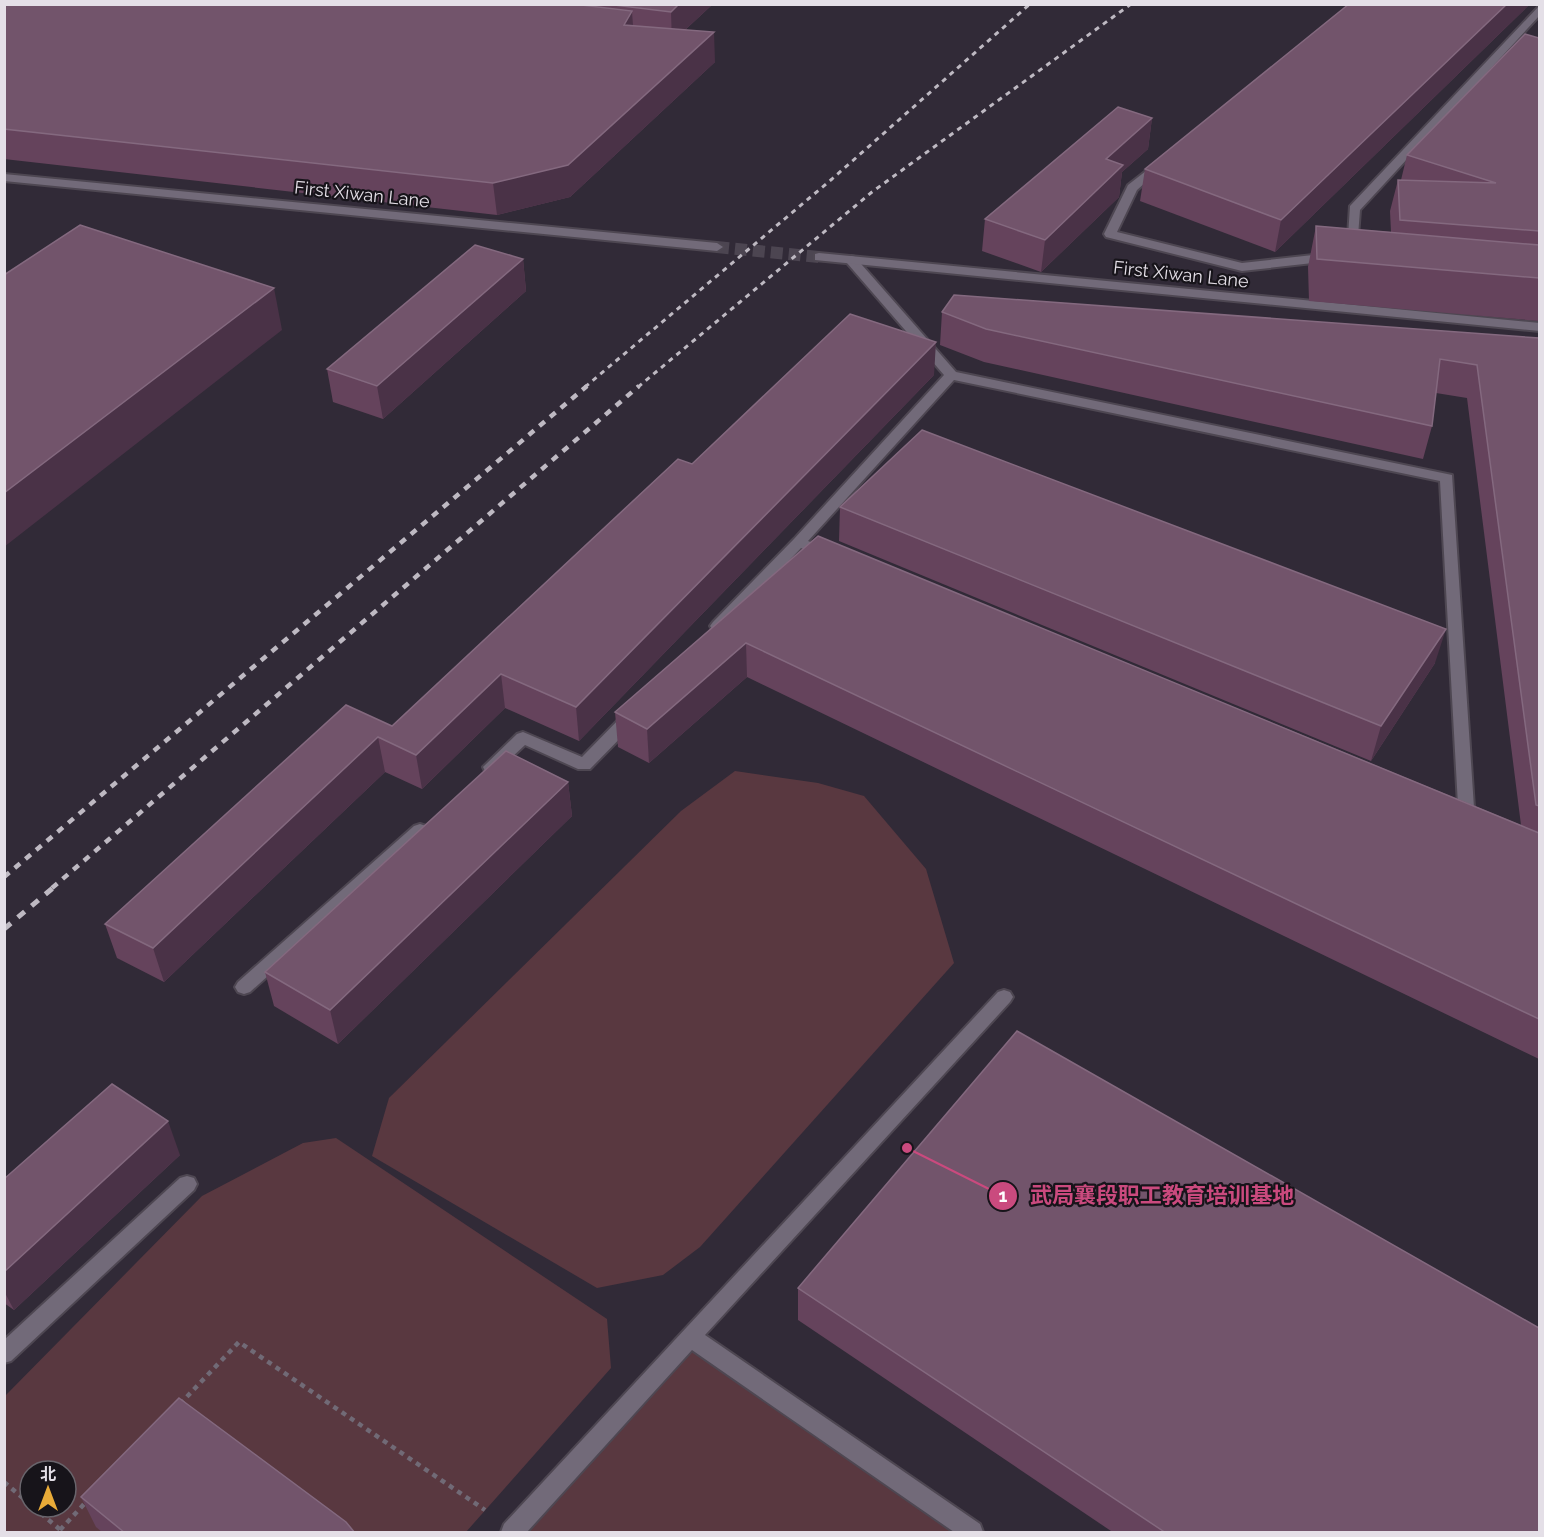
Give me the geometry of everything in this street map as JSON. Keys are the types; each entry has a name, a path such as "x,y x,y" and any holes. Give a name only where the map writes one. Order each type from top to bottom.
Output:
{"street":[{"path":"1169,157 1132,188 1110,234 1242,267 1350,255 1354,209 1539,8"},
{"name":"First Xiwan Lane","path":"4,177 717,247"},
{"name":"First Xiwan Lane","path":"819,257 1539,327"},
{"path":"851,260 951,375 1447,478 1469,823 1447,814"},
{"path":"708,636 799,542 951,375"},
{"path":"799,542 843,561"},
{"path":"480,777 523,738 584,765 642,705"},
{"path":"244,987 436,816"},
{"path":"514,1531 1004,997"},
{"path":"4,1354 187,1184"},
{"path":"690,1337 972,1533"}],"path":[{"path":"174,1410 240,1342 514,1531"},
{"path":"4,1482 18,1494"},
{"path":"47,1519 61,1531 92,1496"}],"shaded area":[{"path":"735,771 818,783 864,796 926,869 954,963 700,1247 663,1275 597,1288 372,1156 389,1098 681,811"},
{"path":"336,1138 607,1319 611,1368 466,1532 5,1532 5,1396 202,1196 303,1143"},
{"path":"690,1337 972,1532 512,1532"}],"building":[{"path":"4,4 573,4 632,11 624,25 714,32 568,165 493,183 4,129"},
{"path":"606,4 679,4 671,12"},
{"path":"1349,4 1507,4 1281,220 1145,169"},
{"path":"1525,34 1539,38 1539,231 1400,220 1398,180 1496,183 1407,155"},
{"path":"1118,107 1152,118 1106,159 1123,165 1045,240 985,219"},
{"path":"80,225 274,288 4,493 4,275"},
{"path":"1316,226 1539,245 1539,278 1317,259"},
{"path":"475,245 523,259 377,386 327,369"},
{"path":"954,295 1539,338 1539,806 1536,805 1477,365 1440,359 1432,426 986,329 942,312"},
{"path":"850,314 936,342 576,707 501,674 416,755 378,737 153,948 105,924 346,705 392,726 678,459 692,464"},
{"path":"922,430 1446,629 1381,726 840,507"},
{"path":"818,536 1539,833 1539,1019 746,643 647,729 615,712"},
{"path":"506,751 568,782 330,1010 265,972"},
{"path":"1017,1031 1539,1328 1539,1533 1166,1533 798,1288"},
{"path":"112,1084 168,1121 4,1272 4,1179"},
{"path":"179,1398 346,1522 355,1533 125,1533 81,1497"}],"tunnel":[{"path":"717,247 819,257"}],"railway":[{"path":"585,387 832,179 1030,4"},
{"path":"638,387 872,192 1131,4"},
{"path":"4,877 587,386"},
{"path":"52,888 639,386"},
{"path":"4,929 54,887"}],"place":[{"name":"武局襄段职工教育培训基地","path":"907,1148"}]}
